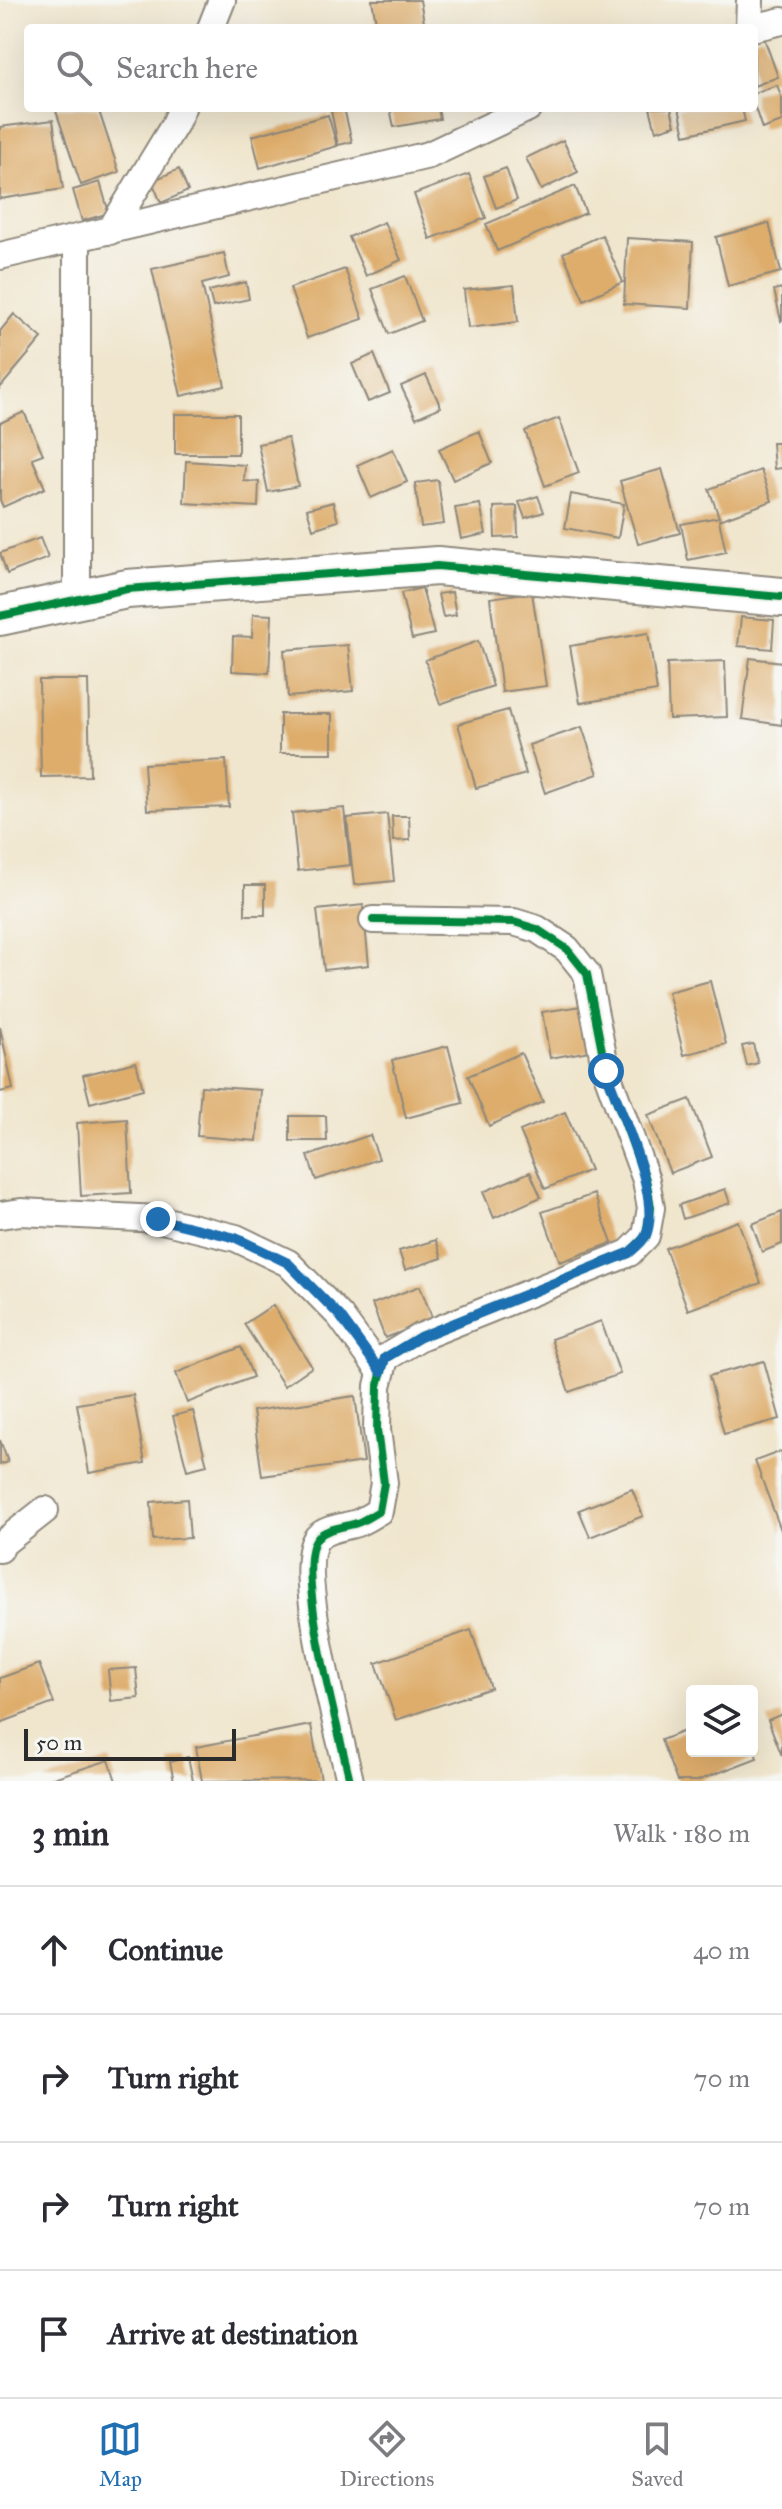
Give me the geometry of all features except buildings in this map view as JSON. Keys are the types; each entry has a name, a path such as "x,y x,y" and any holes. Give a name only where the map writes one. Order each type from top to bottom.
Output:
{"street":[{"path":"213,24 222,0"},
{"path":"750,0 750,24"},
{"path":"758,26 782,21"},
{"path":"110,231 180,112"},
{"path":"0,256 429,155 520,112"},
{"path":"77,239 77,601"},
{"path":"0,616 127,589 437,566 782,597"},
{"path":"350,1781 310,1602 312,1552 317,1538 328,1531 360,1522 379,1511 384,1483 377,1430 378,1386 385,1358 420,1337 629,1253 646,1236 651,1208 646,1180 606,1071 587,974 567,949 537,929 514,922 373,920"},
{"path":"0,1215 21,1212 158,1219 236,1238 288,1263 340,1316 381,1372"},
{"path":"0,1549 3,1543 45,1510"}],"cycle path":[{"path":"0,616 127,589 437,566 782,597"},
{"path":"350,1781 321,1655 311,1583 311,1555 321,1535 357,1523 379,1511 384,1483 377,1430 378,1386 385,1358 420,1337 629,1253 646,1236 651,1208 646,1180 606,1071 587,974 567,949 537,929 514,922 373,920"}],"route":[{"path":"158,1219 236,1238 288,1263 340,1316 381,1372 385,1358 420,1337 629,1253 646,1236 651,1208 646,1180 606,1071"}]}
